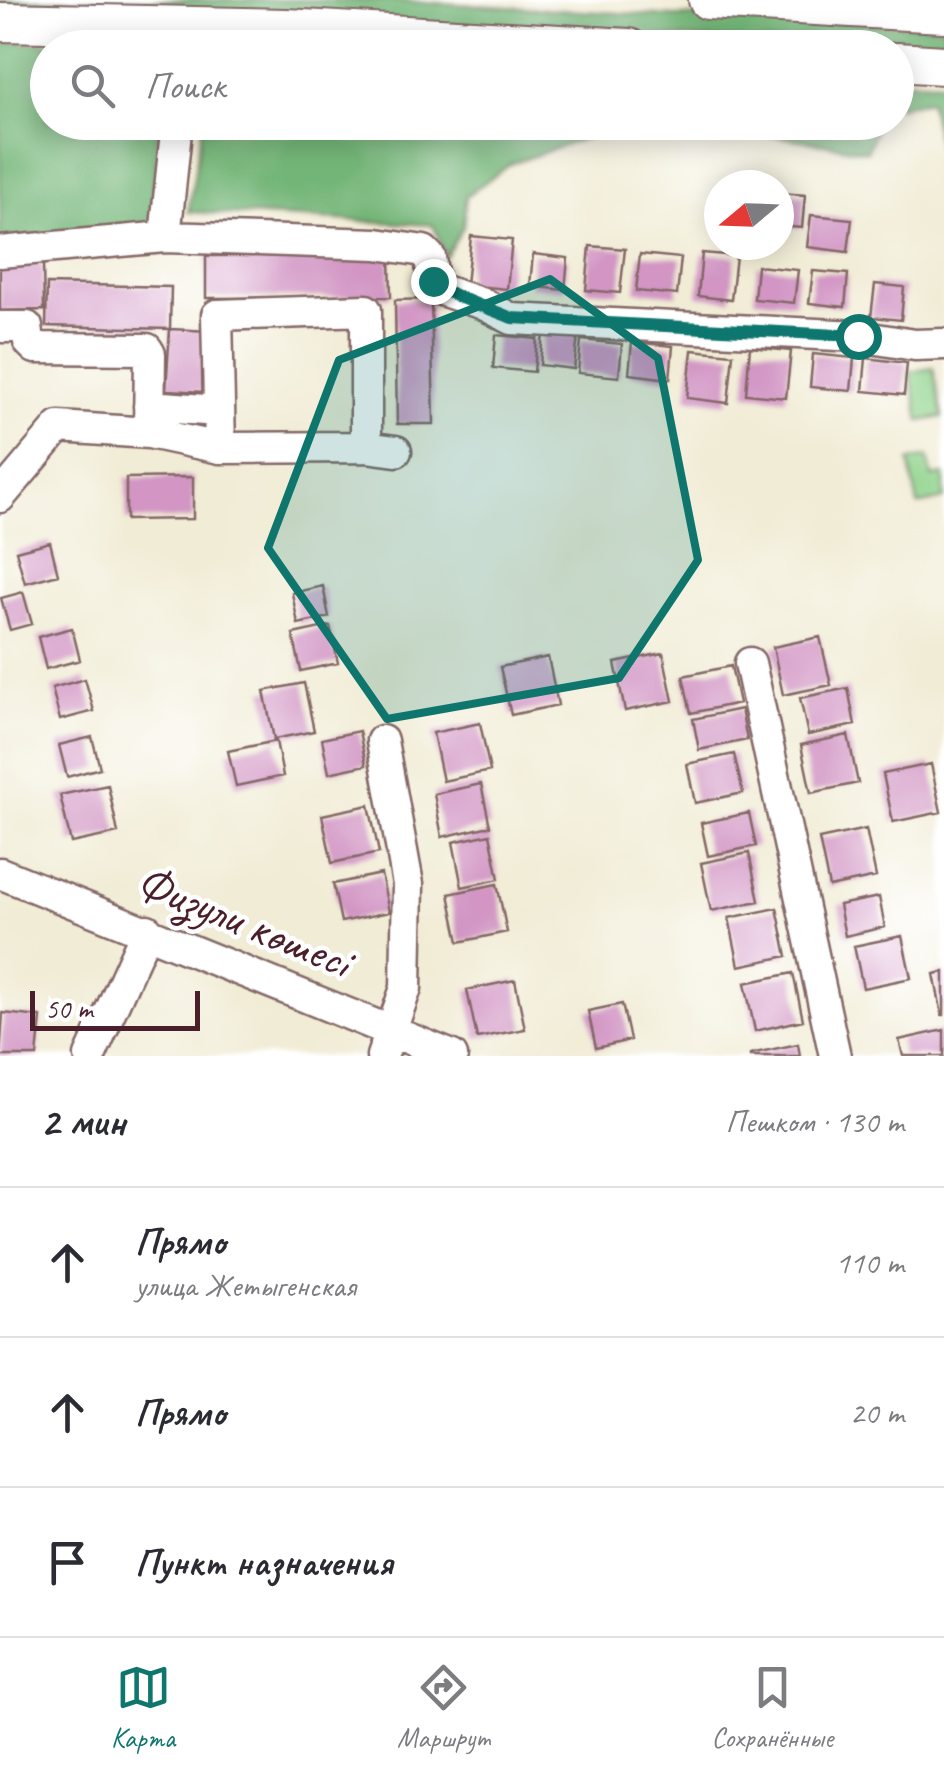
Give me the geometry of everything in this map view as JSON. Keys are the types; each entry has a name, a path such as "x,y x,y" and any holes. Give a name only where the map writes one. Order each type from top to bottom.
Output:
{"main road":[{"path":"708,0 944,12"},
{"path":"0,22 158,30"},
{"path":"914,63 944,65"}],"street":[{"path":"73,24 81,30"},
{"path":"165,237 175,140"},
{"path":"0,252 165,237 377,244 424,250 430,257 438,289 512,318 944,344"},
{"path":"149,420 220,448 381,449 366,310 220,313 216,317 220,448"},
{"path":"0,327 27,327 35,348 146,349 150,354 149,420"},
{"path":"0,497 59,428 219,410"},
{"path":"750,662 835,1056"},
{"path":"382,741 408,884 406,988 388,1043"},
{"name":"Физули көшесі","path":"0,873 147,930 388,1043 452,1056"},
{"path":"90,1056 147,930"}],"highlighted area":[{"path":"550,279 658,358 698,560 619,678 387,719 268,548 339,360"}],"green space":[{"path":"0,0 382,0 944,26 944,52 914,50 914,30 524,30 0,11"},
{"path":"0,42 30,42 30,140 158,140 151,223 0,240"},
{"path":"914,81 944,82 944,236 942,162 929,100 914,103"},
{"path":"200,140 580,140 510,164 466,196 463,227 446,256 433,225 188,212"},
{"path":"801,140 871,140 867,151"},
{"path":"933,368 943,417 920,421 910,372"},
{"path":"928,457 932,477 944,475 944,499 918,505 909,461"}],"building":[{"path":"794,194 805,195 802,228 794,227"},
{"path":"811,215 852,219 848,252 807,247"},
{"path":"471,236 512,240 507,289 466,285"},
{"path":"590,246 625,249 620,293 586,290"},
{"path":"702,253 704,260 736,260 731,300 698,296"},
{"path":"533,254 568,258 565,290 530,286"},
{"path":"640,254 681,258 677,295 636,291"},
{"path":"390,255 391,297 206,298 206,256"},
{"path":"43,264 44,310 0,311 0,265"},
{"path":"757,266 798,270 794,303 754,299"},
{"path":"813,271 848,274 845,307 809,303"},
{"path":"47,284 171,287 170,329 46,326"},
{"path":"875,284 904,287 901,320 871,317"},
{"path":"431,299 434,424 397,424 395,300"},
{"path":"170,329 209,331 205,392 166,390"},
{"path":"543,333 578,336 574,369 540,365"},
{"path":"496,335 537,339 534,372 493,368"},
{"path":"581,340 622,344 619,377 578,373"},
{"path":"632,342 673,346 670,379 629,374"},
{"path":"750,347 791,351 786,398 746,394"},
{"path":"692,350 733,354 728,403 687,398"},
{"path":"813,354 854,358 851,391 810,387"},
{"path":"866,358 907,363 904,395 863,391"},
{"path":"193,477 193,519 126,520 126,478"},
{"path":"50,542 58,574 25,583 16,551"},
{"path":"323,586 329,617 298,624 292,593"},
{"path":"23,592 32,624 10,630 1,598"},
{"path":"330,626 338,663 301,671 293,634"},
{"path":"72,628 80,660 46,669 38,637"},
{"path":"820,637 831,685 783,695 773,647"},
{"path":"663,653 673,701 625,711 615,663"},
{"path":"548,657 558,705 511,715 500,667"},
{"path":"731,666 739,703 691,713 683,676"},
{"path":"85,679 94,711 60,720 52,688"},
{"path":"304,683 314,731 274,739 264,691"},
{"path":"848,688 855,725 808,735 800,698"},
{"path":"741,709 747,740 699,750 693,719"},
{"path":"480,723 490,771 443,781 433,733"},
{"path":"359,731 366,765 329,773 322,739"},
{"path":"848,735 858,783 811,793 801,745"},
{"path":"92,737 100,768 67,777 59,745"},
{"path":"276,741 283,776 236,786 228,751"},
{"path":"734,754 743,793 695,803 687,764"},
{"path":"931,764 941,812 893,822 883,774"},
{"path":"481,784 490,826 442,837 434,794"},
{"path":"108,785 118,833 71,843 60,795"},
{"path":"369,805 379,853 332,863 322,815"},
{"path":"749,813 756,846 708,856 701,823"},
{"path":"866,829 876,877 829,887 819,839"},
{"path":"490,834 499,879 462,887 453,842"},
{"path":"749,853 759,901 711,911 701,863"},
{"path":"381,874 389,912 341,922 333,884"},
{"path":"497,884 507,932 459,942 449,894"},
{"path":"879,897 885,927 845,936 839,905"},
{"path":"777,908 787,956 739,966 729,918"},
{"path":"902,936 911,978 863,988 854,946"},
{"path":"944,972 944,1015 942,1015 934,974"},
{"path":"793,973 803,1020 755,1031 745,983"},
{"path":"515,980 525,1029 477,1038 467,990"},
{"path":"622,1004 630,1040 596,1048 588,1011"},
{"path":"3,1013 41,1017 37,1056 0,1056"},
{"path":"944,1030 944,1056 903,1056 899,1040"},
{"path":"798,1044 800,1056 750,1056 750,1054"}],"route":[{"path":"433,281 438,289 512,318 858,336"}]}
